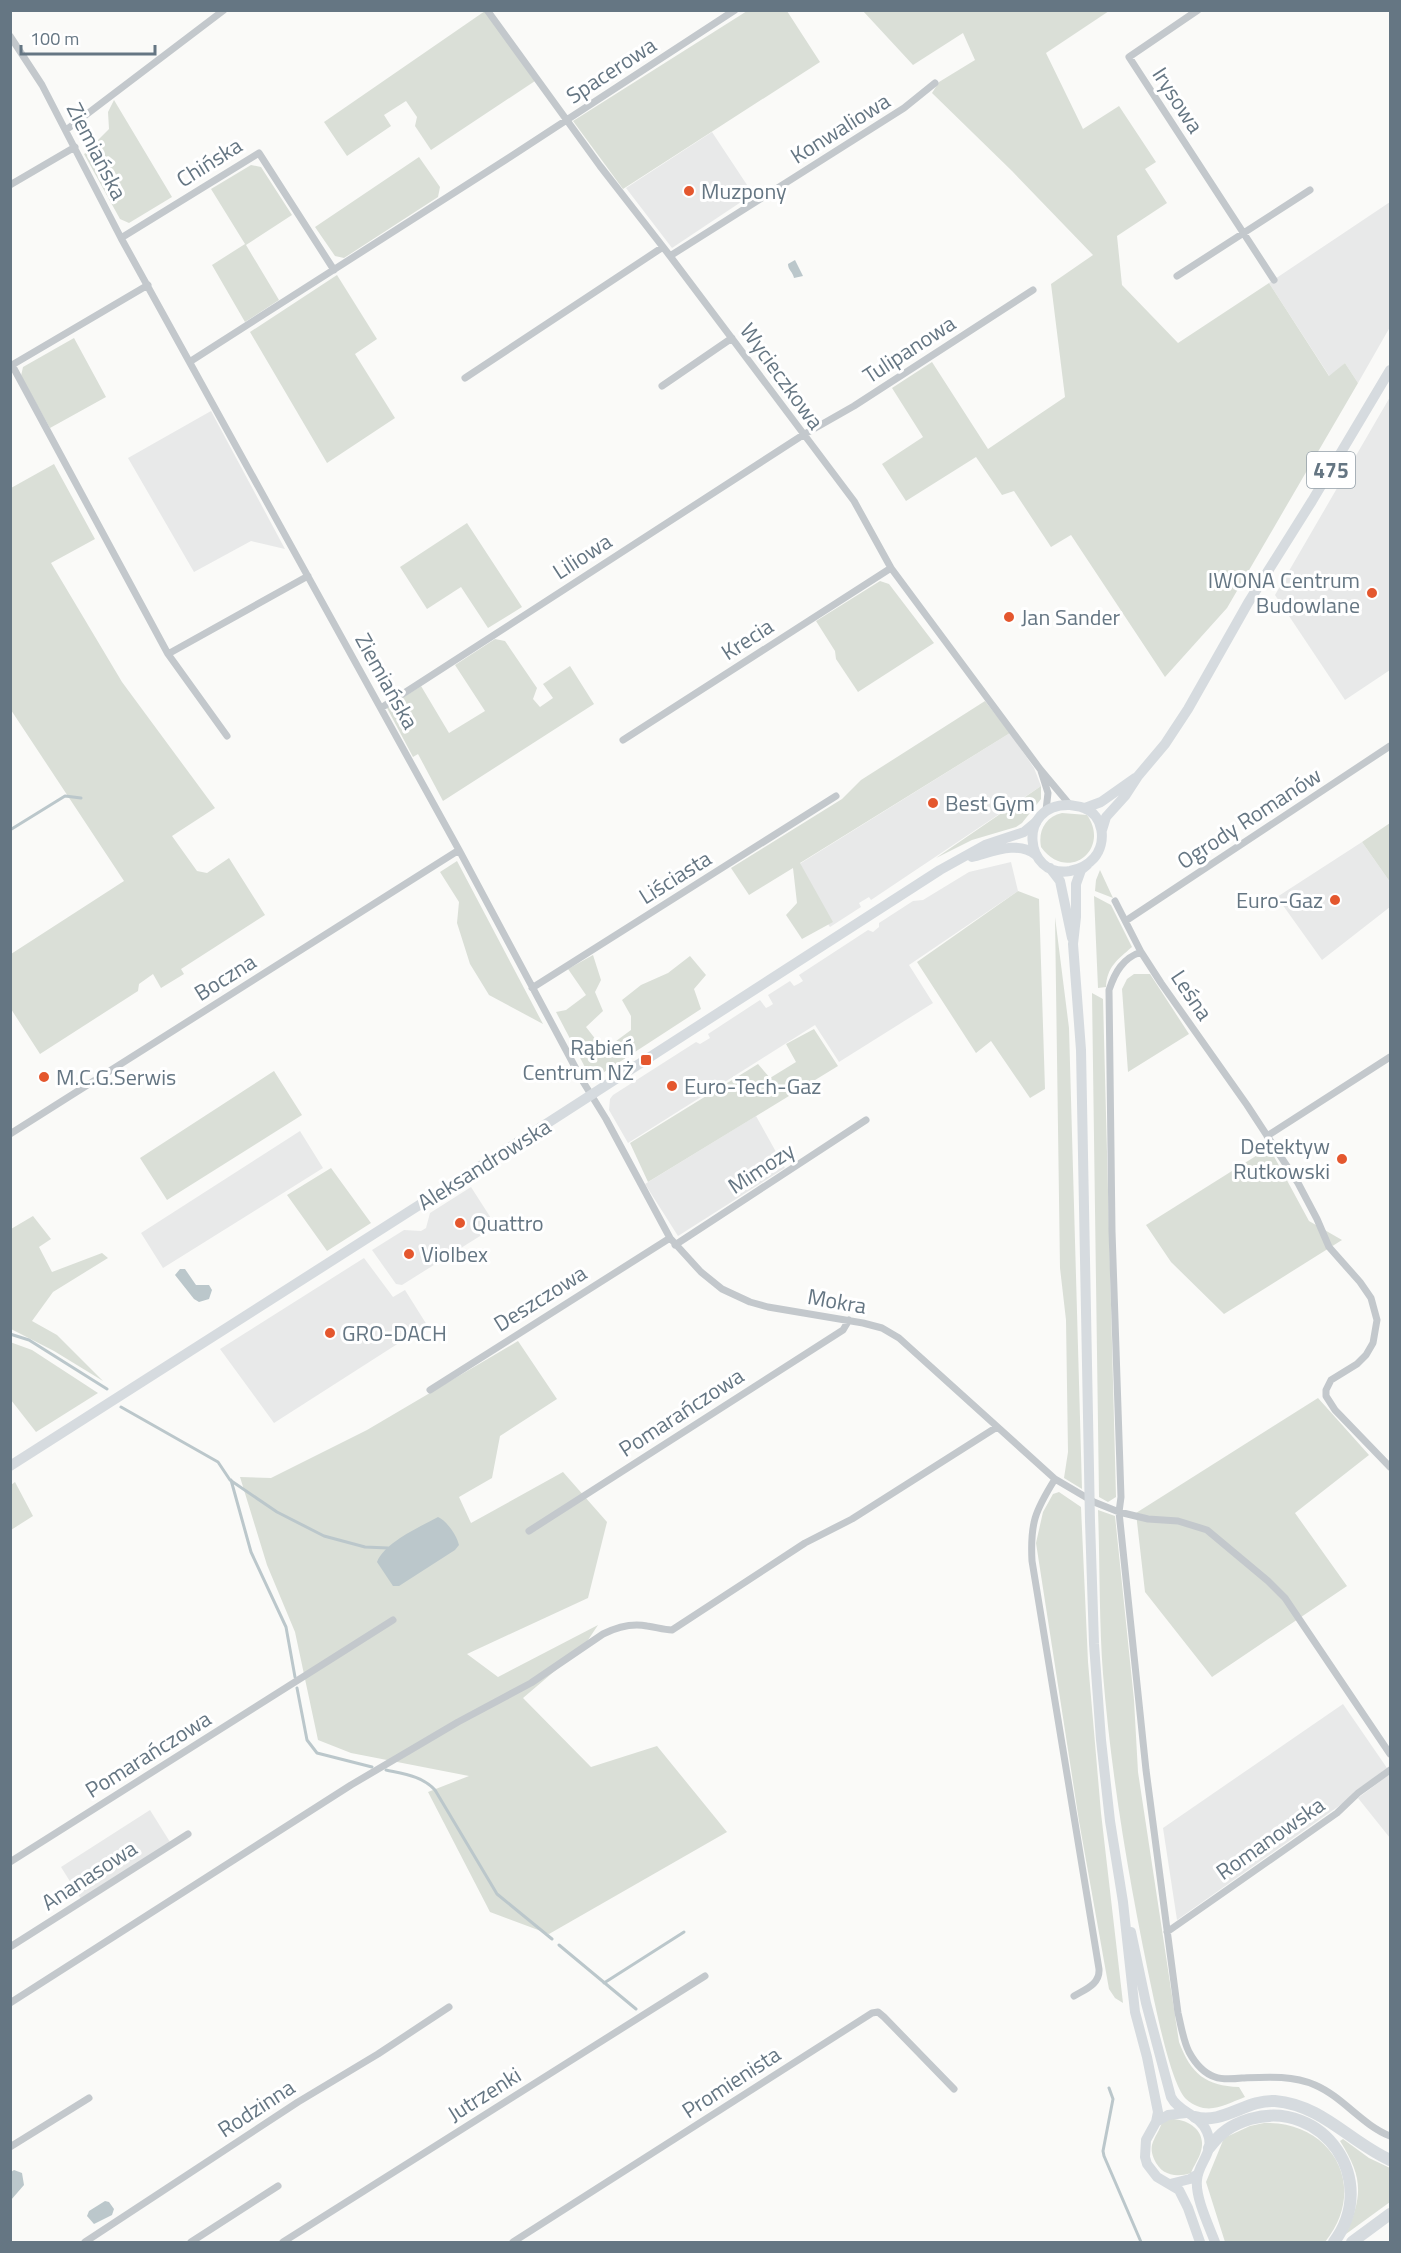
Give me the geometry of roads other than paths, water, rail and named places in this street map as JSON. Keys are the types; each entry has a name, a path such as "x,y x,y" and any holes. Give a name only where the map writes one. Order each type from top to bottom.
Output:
{"highway":[{"path":"1191,2115 1209,2120 1251,2104 1272,2101 1290,2103 1314,2111 1373,2152 1390,2160"},
{"path":"1209,2148 1225,2129 1268,2115 1302,2121 1323,2133 1341,2155 1348,2169 1352,2188 1348,2218 1334,2242"},
{"path":"1352,2242 1390,2214"}],"main road":[{"name":"475","path":"1087,864 1096,856 1101,847 1102,830 1106,817 1165,744 1188,709 1248,603 1390,370"},
{"name":"475","path":"1085,808 1101,802 1138,776"},
{"path":"1074,944 1060,881 1036,855 1032,837 1036,822 1046,810 1054,806 1070,805 1085,808 1093,814 1102,830"},
{"name":"Aleksandrowska","path":"10,1466 957,860 985,845 1024,832 1036,822"},
{"name":"Aleksandrowska","path":"957,860 1014,848 1026,849 1036,855"},
{"path":"1050,868 1066,871 1087,864"},
{"path":"1087,864 1081,870 1076,884 1074,944 1082,1082 1094,1644 1101,1740 1136,2012 1158,2112 1156,2122 1146,2140 1145,2157 1147,2164 1157,2177 1179,2190 1200,2242"},
{"path":"1123,1902 1168,2090 1177,2107 1191,2115 1207,2132 1209,2148 1198,2174 1198,2191 1215,2242"},
{"path":"1156,2122 1168,2115 1191,2115"},
{"path":"1170,2184 1190,2179 1198,2174"}],"street":[{"path":"66,130 224,10"},
{"name":"Wycieczkowa","path":"487,10 600,166 854,501 891,568 1040,769 1070,805"},
{"name":"Spacerowa","path":"567,120 735,10"},
{"name":"Irysowa","path":"1198,10 1129,57 1274,280"},
{"name":"Ziemiańska","path":"10,36 22,51 66,130 121,238 191,361 592,1095"},
{"name":"Konwaliowa","path":"670,256 904,108 935,83"},
{"path":"191,361 567,120"},
{"path":"10,185 75,147"},
{"name":"Chińska","path":"121,238 259,153 334,270"},
{"path":"1177,276 1310,190"},
{"path":"465,378 663,247"},
{"path":"148,285 12,365 168,654 227,736"},
{"name":"Tulipanowa","path":"803,435 854,406 1033,290"},
{"path":"662,386 732,338"},
{"name":"Liliowa","path":"381,708 803,435"},
{"name":"Krecia","path":"622,740 891,568"},
{"path":"168,654 308,576"},
{"name":"Ogrody Romanów","path":"1126,921 1390,746"},
{"name":"Wycieczkowa","path":"1040,769 1048,793 1046,810"},
{"name":"Liściasta","path":"532,988 836,796"},
{"name":"Boczna","path":"10,1134 459,850"},
{"name":"Leśna","path":"1115,901 1141,952 1298,1183 1329,1247 1360,1282 1374,1306 1377,1326 1371,1348 1357,1364 1331,1380 1326,1396 1335,1410 1390,1467"},
{"path":"1141,952 1122,963 1109,990 1112,1231 1121,1497 1119,1512 1146,1770 1183,2034 1188,2051 1201,2069 1217,2078 1297,2079 1315,2085 1333,2095 1374,2128 1390,2136"},
{"path":"1267,1136 1390,1058"},
{"name":"Mokra","path":"592,1095 670,1238 701,1272 722,1289 750,1302 882,1328 899,1338 1055,1479 1094,1502 1119,1512 1148,1519 1178,1521 1207,1530 1285,1598 1390,1754"},
{"name":"Mimozy","path":"675,1245 866,1120"},
{"name":"Deszczowa","path":"430,1390 670,1238"},
{"name":"Pomarańczowa","path":"529,1532 843,1330 849,1320"},
{"path":"10,2003 351,1785 458,1722 531,1683 603,1634 614,1628 627,1626 672,1630 805,1543 852,1518 997,1427"},
{"path":"1055,1479 1033,1520 1032,1561 1099,1969 1098,1979 1074,1996"},
{"name":"Pomarańczowa","path":"10,1862 393,1620"},
{"name":"Romanowska","path":"1167,1932 1337,1813 1358,1793 1390,1770"},
{"name":"Ananasowa","path":"10,1947 188,1834"},
{"name":"Jutrzenki","path":"283,2242 705,1976"},
{"name":"Rodzinna","path":"85,2242 280,2114 378,2055 449,2007"},
{"name":"Promienista","path":"513,2242 872,2013 878,2012 884,2017 954,2089"},
{"path":"10,2147 89,2098"},
{"path":"191,2242 278,2186"}],"waterway":[{"path":"10,830 65,796 81,798"},
{"path":"10,1334 29,1340 107,1389"},
{"path":"121,1407 218,1462 230,1480 277,1512 324,1536 365,1547 388,1548"},
{"path":"231,1480 251,1552 286,1627 295,1677"},
{"path":"297,1688 307,1740 317,1753 372,1767"},
{"path":"386,1770 419,1779 435,1790 497,1894 552,1939"},
{"path":"604,1983 684,1932"},
{"path":"559,1945 636,2009"},
{"path":"1109,2088 1113,2099 1104,2156 1141,2242"}],"place":[{"name":"Muzpony","path":"689,191"},
{"name":"IWONA Centrum Budowlane","path":"1372,593"},
{"name":"Jan Sander","path":"1009,617"},
{"name":"Best Gym","path":"933,803"},
{"name":"Euro-Gaz","path":"1335,900"},
{"name":"Rąbień Centrum NŻ","path":"646,1060"},
{"name":"M.C.G.Serwis","path":"44,1077"},
{"name":"Euro-Tech-Gaz","path":"672,1086"},
{"name":"Detektyw Rutkowski","path":"1342,1159"},
{"name":"Quattro","path":"460,1223"},
{"name":"Violbex","path":"409,1254"},
{"name":"GRO-DACH","path":"330,1333"}]}
